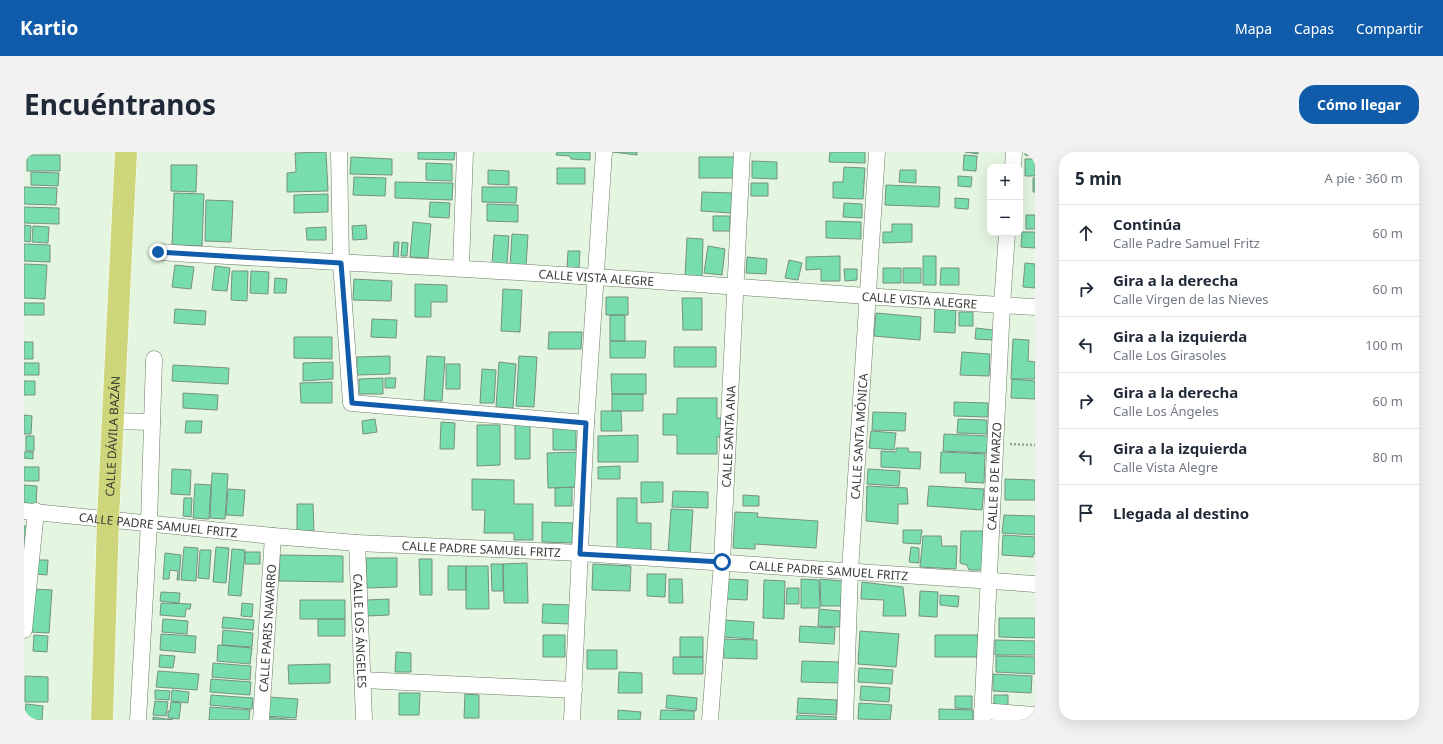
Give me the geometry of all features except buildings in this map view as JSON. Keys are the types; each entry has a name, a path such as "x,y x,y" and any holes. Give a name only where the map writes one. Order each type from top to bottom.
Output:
{"main road":[{"name":"CALLE DÁVILA BAZÁN","path":"102,720 108,519 126,152"}],"street":[{"path":"339,152 341,263 352,403 586,423"},
{"path":"461,268 465,152"},
{"path":"572,720 586,423 597,277 604,152"},
{"name":"CALLE SANTA ANA","path":"710,720 722,562 742,152"},
{"name":"CALLE SANTA MÓNICA","path":"845,720 850,571 876,152"},
{"path":"1013,164 1014,152"},
{"name":"CALLE 8 DE MARZO","path":"982,716 1002,305 1007,236"},
{"name":"CALLE VISTA ALEGRE","path":"158,252 341,263 461,268 735,286 868,297 1035,307"},
{"path":"138,720 149,523 154,359"},
{"path":"113,421 152,422"},
{"path":"24,630 30,511"},
{"name":"CALLE PADRE SAMUEL FRITZ","path":"30,511 356,543 722,562 1035,584"},
{"name":"CALLE PARIS NAVARRO","path":"260,720 274,536"},
{"name":"CALLE LOS ÁNGELES","path":"356,543 364,720"},
{"path":"363,680 574,690"},
{"path":"982,716 1035,714"}],"path":[{"path":"995,443 1035,445"}],"route":[{"path":"158,252 341,263 352,403 586,423 580,554 722,562"}]}
